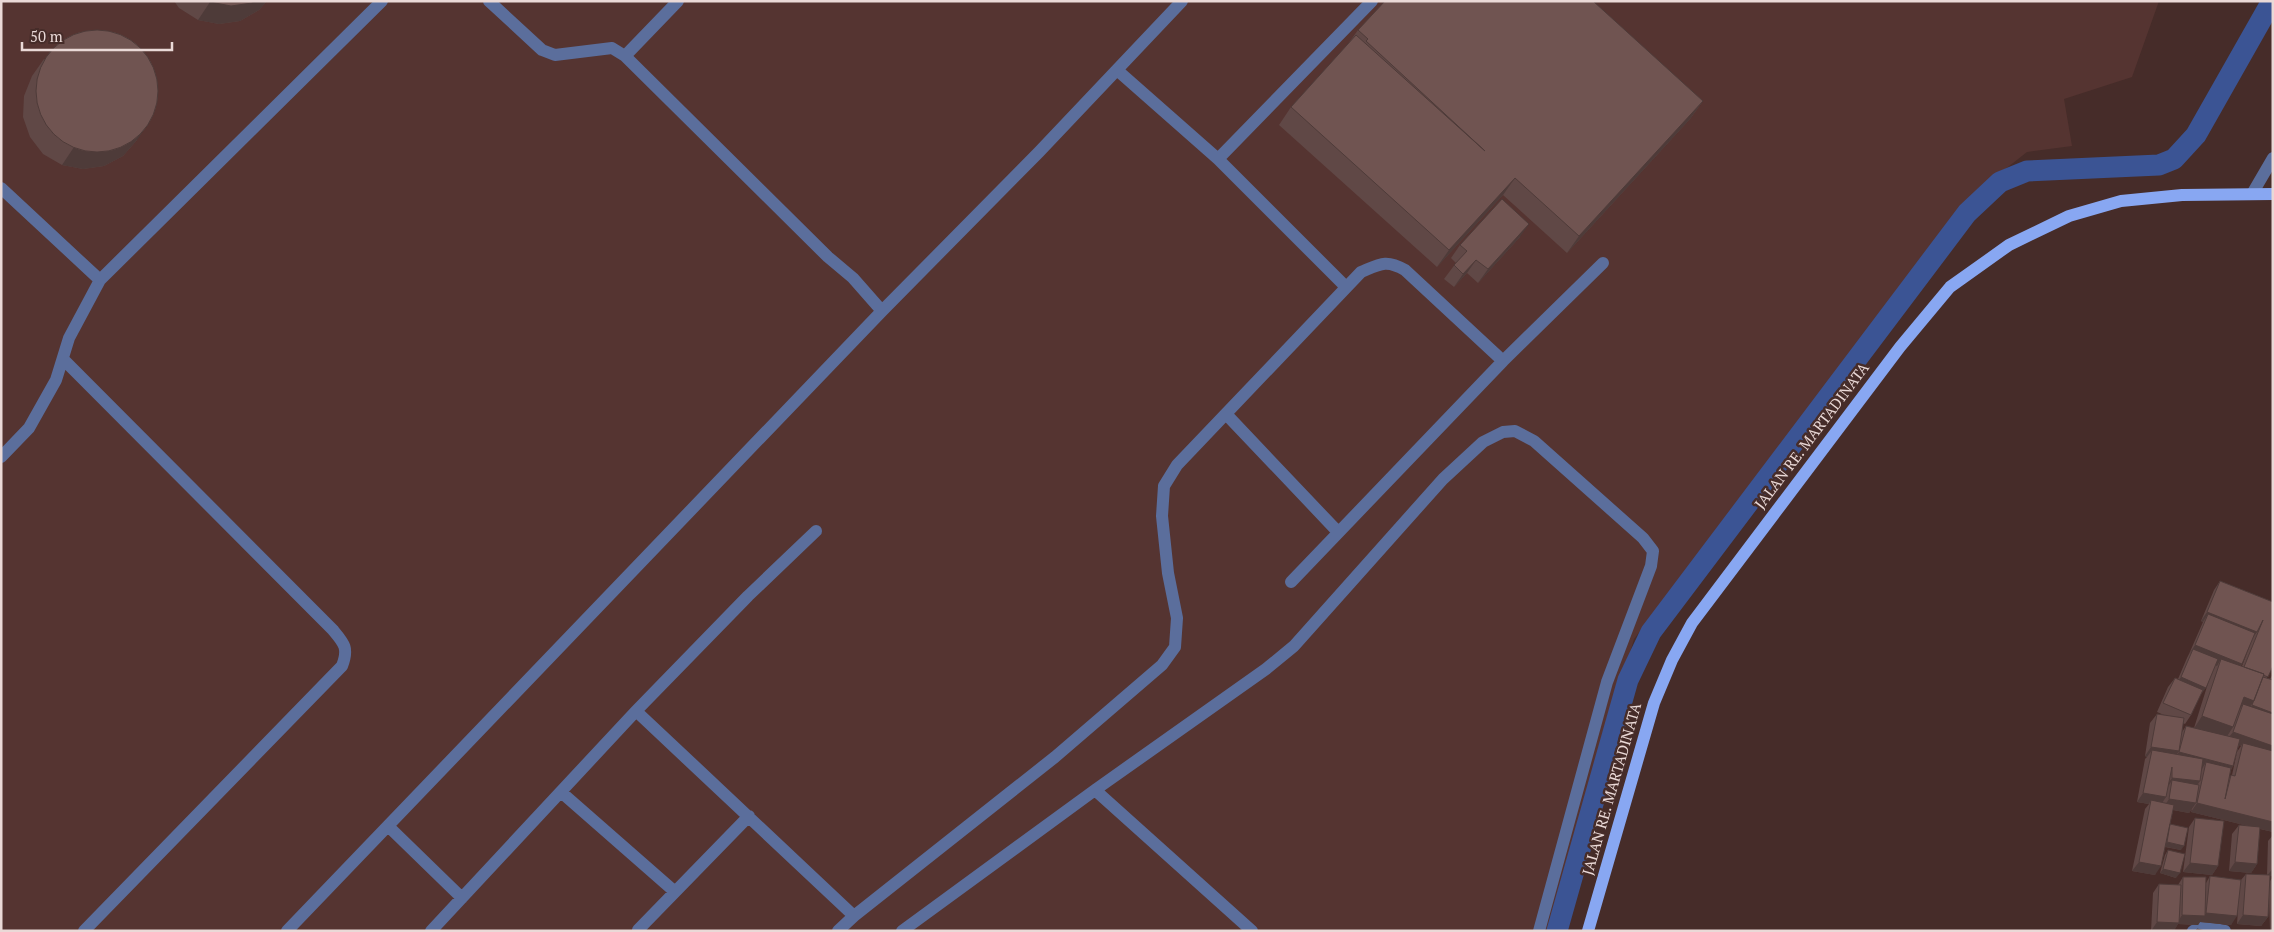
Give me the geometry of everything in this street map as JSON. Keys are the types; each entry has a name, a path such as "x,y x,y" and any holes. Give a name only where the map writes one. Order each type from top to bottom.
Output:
{"main road":[{"name":"JALAN RE. MARTADINATA","path":"1588,931 1654,703 1692,623 1900,347 1950,287 2009,245 2070,216 2121,201 2182,195 2273,194"}],"street":[{"path":"1,457 30,428 56,380 69,338 100,280 382,1"},
{"path":"489,1 542,50 556,55 612,48 625,56 828,257 853,278 882,311"},
{"path":"625,56 678,1"},
{"path":"288,931 882,311 1039,152 1182,1"},
{"path":"1218,159 1372,1"},
{"path":"1117,70 1218,159 1345,286"},
{"path":"2252,194 2273,158"},
{"path":"1,188 100,280"},
{"path":"838,931 854,916 1054,757 1162,665 1175,647 1177,618 1168,573 1162,516 1164,486 1177,465 1345,286 1361,272 1380,264 1392,262 1405,270 1503,361"},
{"path":"1291,582 1503,361 1604,263"},
{"path":"63,359 333,630 343,642 347,655 342,666 84,931"},
{"path":"1226,414 1338,532"},
{"path":"902,931 1095,790 1266,669 1294,646 1443,479 1483,442 1503,432 1515,431 1534,441 1643,538 1653,551 1651,566 1607,682 1539,931"},
{"path":"431,931 636,711 748,596 816,531"},
{"path":"636,711 854,916"},
{"path":"1095,790 1252,931"},
{"path":"561,792 674,891"},
{"path":"638,930 749,816"},
{"path":"388,826 462,898"},
{"path":"2193,931 2201,927 2226,931"}],"shaded area":[{"path":"1,1 2159,1 2132,77 2064,99 2072,146 2027,152 1985,185 1634,639 1548,931 1,931"}],"building":[{"path":"208,1 256,1 231,6"},
{"path":"1385,1 1593,1 1703,101 1579,236 1515,178 1449,250 1291,107 1356,35 1485,151 1366,41 1368,39 1358,30"},
{"path":"97,30 109,31 120,35 131,40 140,48 148,57 153,68 157,79 157,103 153,114 148,125 140,134 131,142 120,147 109,151 97,152 85,151 74,147 63,142 54,134 46,125 41,114 37,103 36,91 37,79 41,68 46,57 54,48 63,40 74,35 85,31"},
{"path":"1502,199 1529,224 1488,269 1476,260 1463,274 1454,265 1467,251 1460,245"},
{"path":"2220,581 2273,602 2273,666 2268,677 2244,667 2263,620 2257,632 2207,612"},
{"path":"2208,614 2255,633 2242,664 2195,645"},
{"path":"2193,649 2218,659 2206,688 2181,677"},
{"path":"2221,659 2264,674 2254,701 2244,697 2233,727 2202,716"},
{"path":"2263,677 2273,680 2273,713 2252,705"},
{"path":"2175,678 2203,690 2191,715 2163,703"},
{"path":"2243,704 2273,714 2273,746 2233,732"},
{"path":"2157,714 2184,718 2179,751 2151,747"},
{"path":"2186,726 2240,739 2233,766 2179,752"},
{"path":"2243,743 2273,751 2273,822 2197,803 2206,762 2231,768 2225,799 2231,775 2235,776"},
{"path":"2152,750 2203,759 2200,781 2172,778 2172,767 2166,797 2143,793"},
{"path":"2172,780 2199,785 2196,803 2169,799"},
{"path":"2151,800 2174,805 2161,866 2139,862"},
{"path":"2195,818 2224,821 2218,866 2190,863"},
{"path":"2170,824 2188,828 2184,846 2167,842"},
{"path":"2239,825 2260,827 2257,864 2235,862"},
{"path":"2168,850 2185,854 2180,873 2163,869"},
{"path":"2246,874 2270,875 2268,917 2243,915"},
{"path":"2210,876 2241,880 2237,916 2206,913"},
{"path":"2183,877 2206,877 2205,916 2182,915"},
{"path":"2159,884 2181,885 2179,923 2157,922"}],"waterway":[{"path":"1557,931 1628,680 1651,632 1967,213 2000,182 2027,171 2159,165 2174,159 2196,135 2272,1"}]}
